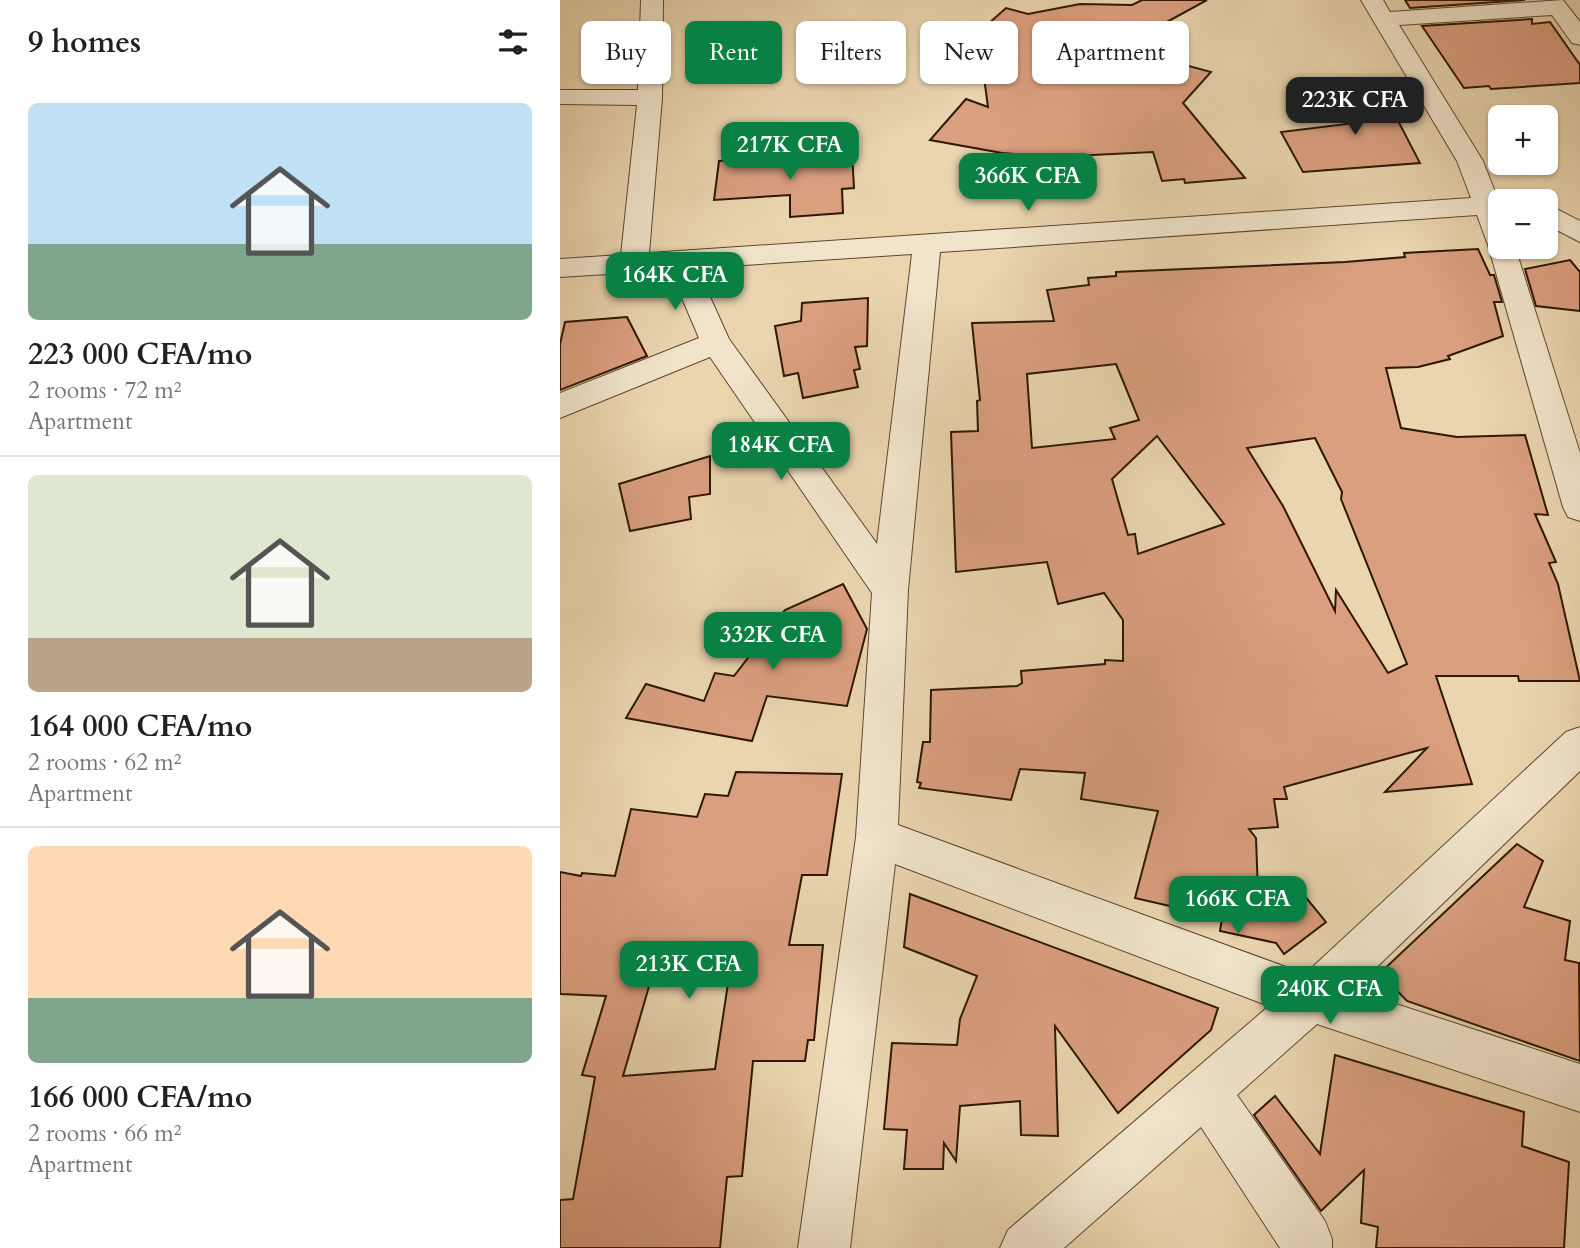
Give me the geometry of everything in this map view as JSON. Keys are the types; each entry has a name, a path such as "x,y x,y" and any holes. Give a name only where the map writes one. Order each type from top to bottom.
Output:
{"street":[{"path":"634,264 650,98 652,0"},
{"path":"1377,10 1568,17"},
{"path":"1377,10 1471,161 1488,194"},
{"path":"560,97 650,98"},
{"path":"1558,201 1580,199"},
{"path":"560,268 1488,206"},
{"path":"1558,220 1580,233"},
{"path":"824,1248 877,837 890,590 927,243"},
{"path":"1506,259 1580,507"},
{"path":"680,261 716,344 890,590"},
{"path":"560,406 716,344"},
{"path":"1026,1248 1311,999 1580,745"},
{"path":"877,837 1311,999 1580,1088"},
{"path":"1205,1091 1307,1239 1307,1248"}],"building":[{"path":"1142,0 1207,0 1168,21 1032,21 1032,84 1189,84 1189,66 1211,72 1183,103 1245,178 1185,183 1184,179 1162,181 1153,152 1052,157 1002,153 930,140 966,99 988,107 985,84 1018,84 1018,21 991,21 1006,8 1028,14 1080,4 1132,5"},
{"path":"1405,0 1525,0 1410,8"},
{"path":"1532,19 1532,24 1550,22 1580,65 1580,83 1491,89 1489,86 1464,88 1422,26"},
{"path":"1380,86 1420,163 1303,172 1281,132 1355,123 1339,89"},
{"path":"852,152 854,188 842,189 843,213 790,217 790,195 714,200 719,161 748,158 747,162"},
{"path":"1478,249 1490,275 1494,275 1502,302 1494,302 1503,336 1448,356 1450,359 1418,367 1386,368 1401,428 1457,437 1525,435 1548,515 1535,514 1556,562 1549,563 1558,584 1580,681 1519,681 1518,676 1436,676 1472,784 1385,792 1427,748 1284,787 1287,799 1274,799 1278,827 1249,829 1256,838 1259,919 1299,889 1326,922 1284,954 1276,943 1220,931 1222,918 1135,898 1158,811 1081,799 1085,773 1020,769 1011,800 919,788 921,783 917,782 923,742 930,742 931,690 1017,686 1022,683 1021,671 1105,664 1105,660 1123,661 1123,620 1104,593 1058,604 1047,562 956,572 951,432 978,431 977,401 980,400 972,323 1054,321 1047,290 1089,285 1088,278 1116,276 1116,272 1345,262 1405,257 1404,253","holes":["1116,364 1139,420 1110,428 1115,439 1032,448 1027,374","1157,436 1224,524 1138,554 1135,534 1128,535 1112,479","1315,438 1342,492 1341,499 1407,664 1388,673 1336,590 1335,611 1283,506 1247,448"]},
{"path":"1570,260 1580,272 1580,311 1536,306 1525,269"},
{"path":"868,298 867,346 855,347 860,369 854,370 858,387 803,398 798,373 784,376 775,326 801,321 802,303"},
{"path":"627,317 647,356 560,390 560,344 565,322"},
{"path":"710,456 710,494 689,497 691,519 630,531 619,484"},
{"path":"843,584 867,629 847,706 767,696 752,741 626,718 646,684 704,701 715,673 734,676 785,610"},
{"path":"736,772 842,774 827,875 802,875 789,945 823,945 814,1040 808,1040 805,1061 753,1061 742,1176 727,1177 720,1248 560,1248 560,1200 573,1199 595,1077 582,1075 606,996 560,994 560,872 581,876 582,873 615,876 631,809 697,817 705,794 728,796","holes":["729,977 715,1069 623,1076 650,983"]},
{"path":"1517,844 1543,861 1524,907 1570,921 1565,960 1579,963 1580,1061 1407,1001 1380,973"},
{"path":"910,894 1218,1008 1211,1030 1118,1113 1055,1026 1058,1136 1021,1135 1020,1101 960,1106 956,1161 944,1143 943,1169 904,1169 907,1130 884,1129 892,1043 957,1045 960,1019 977,976 904,947"},
{"path":"1335,1055 1524,1112 1522,1146 1569,1162 1564,1248 1376,1248 1378,1227 1361,1223 1364,1170 1321,1211 1254,1115 1275,1096 1320,1154"}]}
